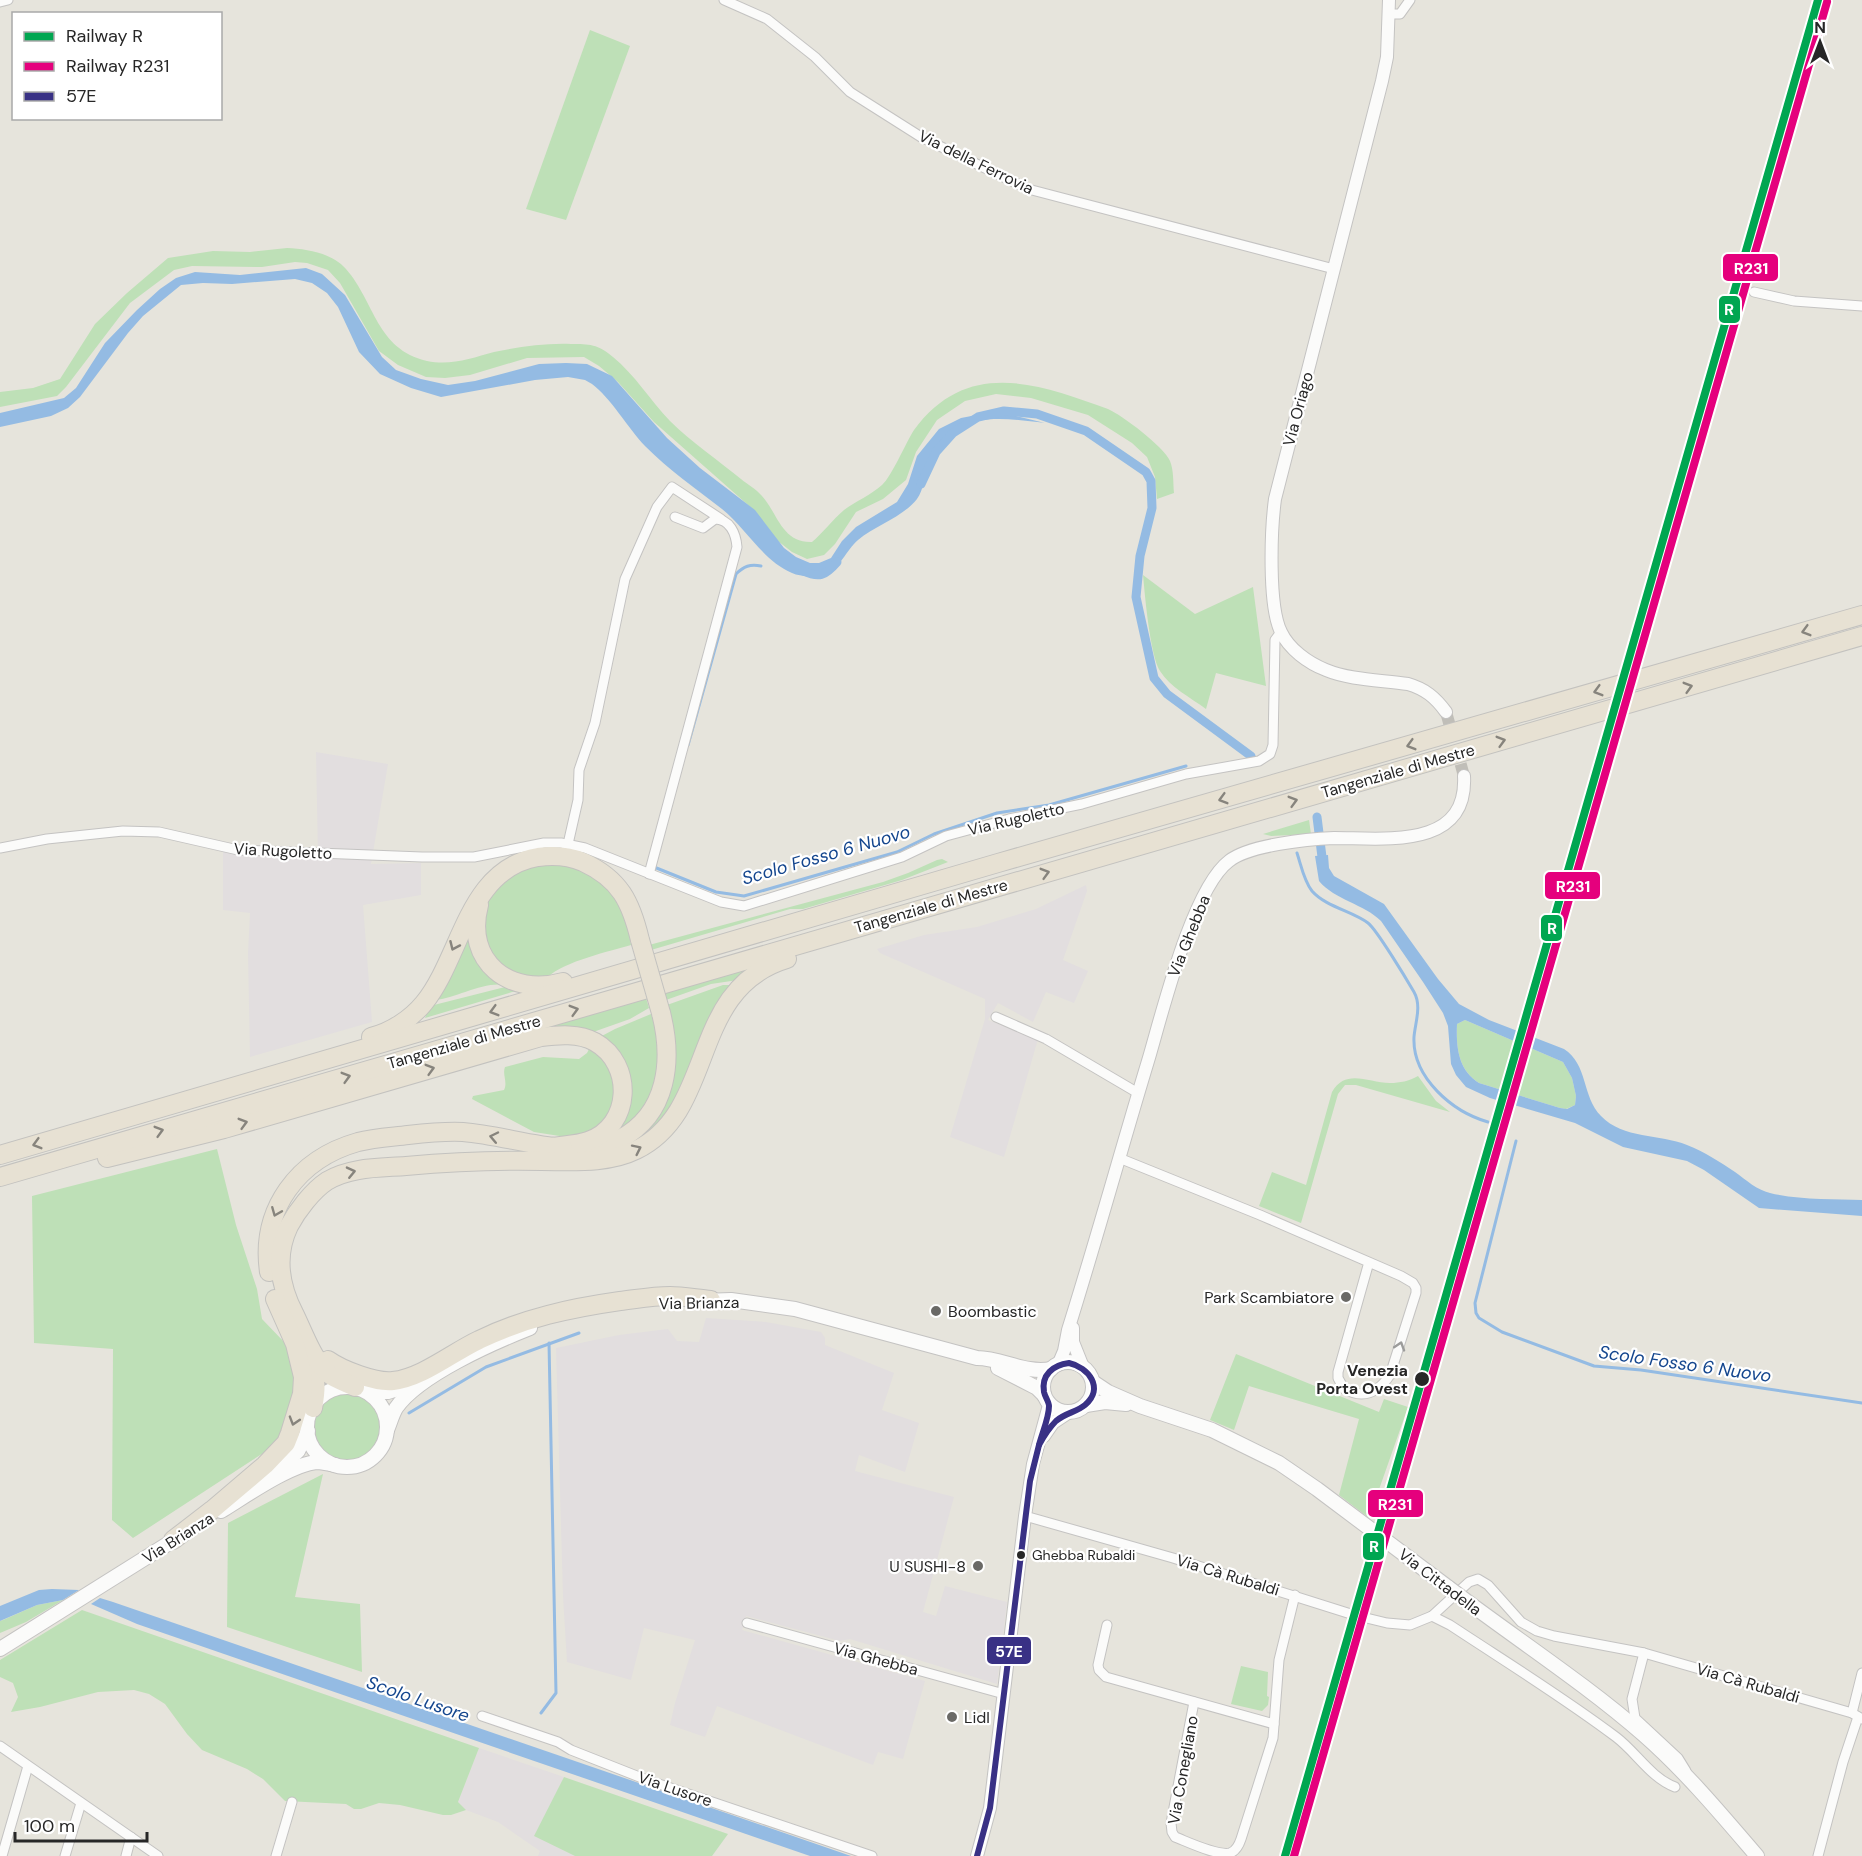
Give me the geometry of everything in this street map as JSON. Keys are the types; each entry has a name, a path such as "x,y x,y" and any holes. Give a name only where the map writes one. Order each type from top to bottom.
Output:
{"highway":[{"name":"Tangenziale di Mestre","path":"0,1155 1862,615"},
{"name":"Tangenziale di Mestre","path":"1,1177 1862,636"},
{"path":"251,1082 322,1052 383,1034 409,1017 424,1003 435,986 468,916 482,895 509,867 528,859 554,856 578,860 605,875 616,885 633,913 667,1035 667,1067 665,1082 657,1101 647,1117 634,1130 621,1139 597,1147 538,1161"},
{"path":"482,895 476,916 478,946 484,960 505,978 522,983 545,985 615,966 630,971"},
{"path":"313,1408 315,1380 286,1294 279,1255 282,1240 292,1221 325,1182 342,1174 361,1170 465,1161 576,1161 617,1157 635,1151 649,1143 665,1129 677,1114 725,1006 750,976 775,962 852,939 879,921"},
{"path":"1,1177 22,1178 171,1143 541,1037 568,1036 592,1041 609,1053 618,1066 624,1090 621,1107 605,1131 589,1141 552,1147"},
{"path":"361,1389 328,1373 300,1341 279,1309 271,1285 268,1268 268,1239 272,1222 284,1193 310,1166 331,1153 361,1141 412,1134 461,1132 552,1147 577,1149 597,1147"},
{"path":"300,1341 335,1365 366,1376 392,1381 421,1371 508,1326 543,1315 584,1306 642,1298 672,1296 711,1300"},
{"path":"173,1540 265,1465 286,1443 295,1419 303,1385 300,1341"}],"main road":[{"name":"Via Brianza","path":"430,1379 498,1341 571,1316 638,1304 711,1300 795,1309 977,1358 1037,1388 1046,1400"},
{"name":"Via Brianza","path":"977,1358 987,1358 1040,1371 1054,1367"},
{"path":"1070,1362 1083,1366 1091,1376 1094,1390 1086,1405 1068,1413 1057,1410 1046,1400 1044,1380 1054,1367 1070,1362"},
{"path":"335,1466 321,1457 313,1448 308,1431 308,1420 321,1396 332,1389 388,1392 430,1379"},
{"path":"253,1491 315,1462 349,1467 370,1460 379,1452 385,1441 397,1407 430,1379"},
{"name":"Via Cittadella","path":"1093,1382 1108,1392 1140,1406 1195,1424 1259,1452 1317,1489 1646,1737 1687,1777 1756,1856"},
{"path":"361,1389 382,1406 387,1430"},
{"name":"Via Cittadella","path":"1086,1405 1105,1402 1140,1406"},
{"path":"253,1491 294,1456 308,1431"},
{"name":"Via Brianza","path":"0,1649 253,1491"}],"street":[{"path":"0,2 8,0"},
{"name":"Via della Ferrovia","path":"724,0 767,19 815,57 850,92 921,137 1028,189 1334,269"},
{"name":"Via Oriago","path":"1389,0 1390,14 1382,81 1275,499 1272,526 1273,586 1276,618 1281,632 1296,651 1314,665 1341,675 1418,687 1438,700 1446,712"},
{"path":"1390,14 1400,14 1410,0"},
{"path":"1754,292 1794,301 1862,306"},
{"path":"568,844 578,800 577,776 595,723 625,579 657,507 672,487 721,519 733,531 736,550 649,874"},
{"path":"675,517 703,528 715,519 721,519"},
{"name":"Via Rugoletto","path":"0,848 47,839 123,831 159,832 238,850 422,857 474,858 544,843 568,844 585,848 721,902 744,906 903,857 946,836 1009,819 1082,804 1186,774 1259,761 1270,754 1273,745 1275,640 1281,632"},
{"name":"Via Ghebba","path":"1054,1367 1064,1351 1068,1330 1184,944 1195,914 1212,881 1230,860 1243,853 1304,840 1388,838 1416,836 1432,832 1445,824 1459,806 1464,791 1464,776"},
{"path":"996,1017 1046,1039 1138,1093"},
{"path":"1119,1158 1260,1215 1373,1264 1413,1282 1416,1293 1389,1375 1384,1383 1373,1392 1358,1394 1344,1389 1338,1378 1338,1372 1373,1264"},
{"name":"Via Ghebba","path":"1075,1312 1073,1342 1083,1366"},
{"path":"977,1856 990,1808 1025,1516 1046,1400"},
{"path":"1036,1450 1053,1423 1068,1413"},
{"name":"Via Cà Rubaldi","path":"1025,1516 1295,1595 1354,1615 1388,1623 1410,1625 1432,1616 1469,1582 1478,1579 1488,1585 1521,1622 1537,1631 1644,1653 1857,1716"},
{"name":"Via Conegliano","path":"1107,1625 1098,1665 1102,1674 1194,1702 1171,1828 1175,1837 1218,1854 1230,1853 1234,1851 1241,1839 1273,1738 1279,1660 1295,1595"},
{"path":"1432,1616 1450,1625 1602,1726 1626,1744 1663,1781 1675,1787"},
{"name":"Via Ghebba","path":"747,1623 1004,1694"},
{"path":"1644,1653 1632,1699 1635,1718 1678,1758 1684,1766 1687,1777"},
{"path":"1818,1856 1857,1716 1862,1673"},
{"path":"1605,1704 1614,1707 1621,1706 1632,1699"},
{"path":"1194,1702 1274,1724"},
{"name":"Via Lusore","path":"482,1716 558,1742 571,1750 647,1780 872,1856"},
{"path":"0,1746 158,1856"},
{"path":"2,1856 28,1766"},
{"path":"276,1856 292,1802"},
{"path":"65,1856 81,1803"},
{"path":"126,1856 131,1838"}],"shaded area":[{"path":"316,752 388,764 371,864 421,863 421,895 363,905 372,1022 250,1057 248,953 250,913 223,910 223,851 318,857"},
{"path":"1086,885 1087,891 1063,960 1088,971 1074,1003 1046,992 1033,1022 998,1003 988,1020 1038,1039 1004,1157 950,1137 985,1019 985,999 880,953 877,949 924,935 977,927 1036,909"},
{"path":"706,1318 766,1322 821,1332 825,1338 825,1345 894,1373 882,1410 919,1423 905,1472 859,1455 855,1471 954,1497 923,1612 936,1616 945,1586 1007,1602 997,1684 850,1639 840,1641 746,1616 742,1630 925,1681 903,1759 878,1752 873,1765 717,1706 705,1737 670,1725 695,1640 644,1628 631,1680 567,1662 556,1348 619,1335 668,1329 677,1341 699,1342"},
{"path":"479,1748 564,1777 535,1836 575,1856 538,1856 540,1851 498,1822 466,1810 458,1802"}],"green space":[{"path":"590,30 630,46 566,220 526,209"},
{"path":"287,248 303,249 334,259 356,282 378,323 397,346 410,355 427,361 453,362 503,350 552,344 588,345 603,349 628,372 678,429 760,493 787,533 802,541 812,542 844,510 882,485 890,475 914,430 935,407 957,393 980,385 1004,383 1029,385 1081,399 1114,412 1142,432 1166,455 1172,469 1174,493 1157,499 1155,477 1147,457 1132,443 1088,415 1031,398 996,394 965,401 937,420 916,452 906,480 883,499 856,512 835,544 824,555 807,559 792,552 769,534 756,512 654,422 618,382 584,357 527,358 470,375 445,378 426,377 398,365 379,351 340,283 328,270 307,263 295,262 262,267 192,266 174,270 130,303 57,396 0,407 0,392 33,388 60,379 95,324 168,258 213,251 250,252"},
{"path":"1143,575 1195,614 1253,587 1266,686 1216,673 1206,709 1169,682 1160,671 1153,652"},
{"path":"1309,820 1311,834 1271,836 1263,834"},
{"path":"942,859 948,862 902,880 803,909 790,909 651,950 649,945 883,882"},
{"path":"541,863 572,865 602,882 620,908 627,924 631,945 575,962 548,977 521,976 493,961 480,923 488,898 512,874"},
{"path":"466,932 519,990 425,1018 430,1006 509,986 491,985 435,1000"},
{"path":"748,969 738,980 711,984 666,1000 664,993"},
{"path":"723,985 734,985 680,1096 652,1131 622,1147 653,1121 667,1005"},
{"path":"646,998 649,1008 630,1019 590,1035 535,1031"},
{"path":"651,1014 659,1049 653,1087 640,1112 615,1133 625,1104 598,1038"},
{"path":"1465,1020 1563,1062 1572,1078 1576,1096 1575,1105 1566,1109 1560,1108 1479,1083 1472,1078 1463,1065 1457,1041 1457,1024"},
{"path":"592,1043 608,1059 617,1092 605,1121 588,1133 566,1137 534,1132 472,1099 473,1096 504,1090 505,1067 543,1057 579,1059 587,1053"},
{"path":"1418,1076 1436,1101 1450,1112 1356,1085 1345,1085 1338,1094 1301,1223 1259,1206 1272,1172 1306,1185 1332,1092 1344,1080 1358,1078 1394,1083"},
{"path":"217,1149 236,1225 257,1289 262,1319 286,1344 294,1359 295,1400 277,1444 133,1538 112,1520 113,1349 34,1343 32,1196"},
{"path":"1236,1354 1379,1412 1384,1399 1408,1407 1369,1518 1339,1495 1359,1419 1249,1386 1234,1430 1210,1420"},
{"path":"347,1394 360,1397 370,1404 377,1414 380,1427 377,1440 370,1450 360,1457 347,1460 334,1457 324,1450 317,1440 314,1427 317,1414 324,1404 334,1397"},
{"path":"323,1474 295,1597 360,1604 362,1672 227,1627 228,1523"},
{"path":"63,1600 26,1622 0,1633 0,1621 37,1605"},
{"path":"82,1610 479,1748 458,1802 466,1810 443,1815 400,1805 379,1803 354,1809 346,1804 285,1801 263,1779 247,1769 202,1750 165,1704 149,1694 134,1690 98,1692 11,1712 18,1697 13,1683 0,1677 0,1660"},
{"path":"1241,1666 1268,1672 1268,1705 1262,1711 1231,1704"},
{"path":"564,1777 728,1834 712,1856 575,1856 534,1836"}],"water":[{"path":"306,268 322,274 345,295 382,357 396,370 421,379 448,385 475,381 539,364 566,363 587,364 612,376 667,438 700,468 755,510 784,548 810,563 819,563 831,558 842,541 856,527 897,502 908,484 917,456 939,429 961,418 987,413 1008,414 1045,423 993,419 977,421 950,434 938,447 928,465 923,487 917,499 897,516 858,540 829,572 816,576 792,573 772,561 731,517 645,446 599,390 585,380 568,377 535,380 441,397 411,388 380,374 359,352 338,307 327,293 312,283 295,279 181,285 143,316 80,397 68,408 51,416 0,427 0,413 64,398 76,388 105,343 137,310 176,278 195,272 240,275"},
{"path":"1328,855 1329,868 1334,876 1384,904 1438,979 1459,1004 1489,1020 1564,1049 1572,1055 1595,1108 1610,1123 1620,1129 1694,1148 1765,1192 1804,1198 1862,1200 1862,1216 1759,1208 1687,1161 1623,1147 1575,1123 1490,1098 1466,1087 1456,1075 1451,1064 1448,1026 1443,1013 1423,982 1381,921 1366,910 1333,893 1319,881 1315,856","holes":["1465,1020 1563,1062 1572,1078 1576,1096 1575,1105 1567,1109 1479,1083 1467,1072 1460,1057 1457,1024"]},
{"path":"39,1590 79,1590 63,1600 37,1605 0,1621 0,1606"},
{"path":"100,1598 851,1856 810,1856 137,1624 91,1604"}],"waterway":[{"path":"921,484 936,452 953,433 978,417 1004,411 1037,414 1086,431 1146,472 1151,481 1152,508 1140,556 1136,597 1154,678 1167,694 1251,756"},
{"path":"803,571 813,575 822,574 837,562"},
{"name":"Scolo Fosso 6 Nuovo","path":"688,745 736,574 747,566 761,566"},
{"name":"Scolo Fosso 6 Nuovo","path":"654,867 716,892 744,896 897,852 934,834 997,813 1049,805 1186,766"},
{"path":"1317,817 1323,865"},
{"name":"Scolo Fosso 6 Nuovo","path":"1297,853 1312,891 1324,901 1368,923 1385,945 1414,992 1418,1003 1414,1037 1415,1052 1427,1079 1449,1102 1488,1122"},
{"name":"Scolo Fosso 6 Nuovo","path":"1516,1141 1475,1303 1479,1318 1502,1332 1594,1366 1641,1370 1862,1403"},
{"path":"409,1413 486,1367 579,1333"},
{"path":"541,1713 556,1693 549,1343"}],"tunnel":[{"path":"1446,712 1464,776"}],"rail line":[{"name":"R","path":"1285,1856 1818,0"},
{"name":"R231","path":"1294,1856 1827,2"}],"transit line":[{"name":"57E","path":"1069,1363 1088,1374 1092,1379 1094,1392 1085,1405 1056,1421 1039,1445 1049,1411 1044,1392 1044,1381 1053,1369 1069,1363"},
{"name":"57E","path":"977,1856 990,1808 1030,1481 1039,1445"}],"place":[{"name":"Park Scambiatore","path":"1346,1297"},
{"name":"Boombastic","path":"936,1311"},
{"name":"Venezia Porta Ovest","path":"1422,1379"},
{"name":"Ghebba Rubaldi","path":"1021,1555"},
{"name":"U SUSHI-8","path":"978,1566"},
{"name":"Lidl","path":"952,1717"}],"water label":[{"name":"Scolo Lusore","path":"418,1699"}]}
